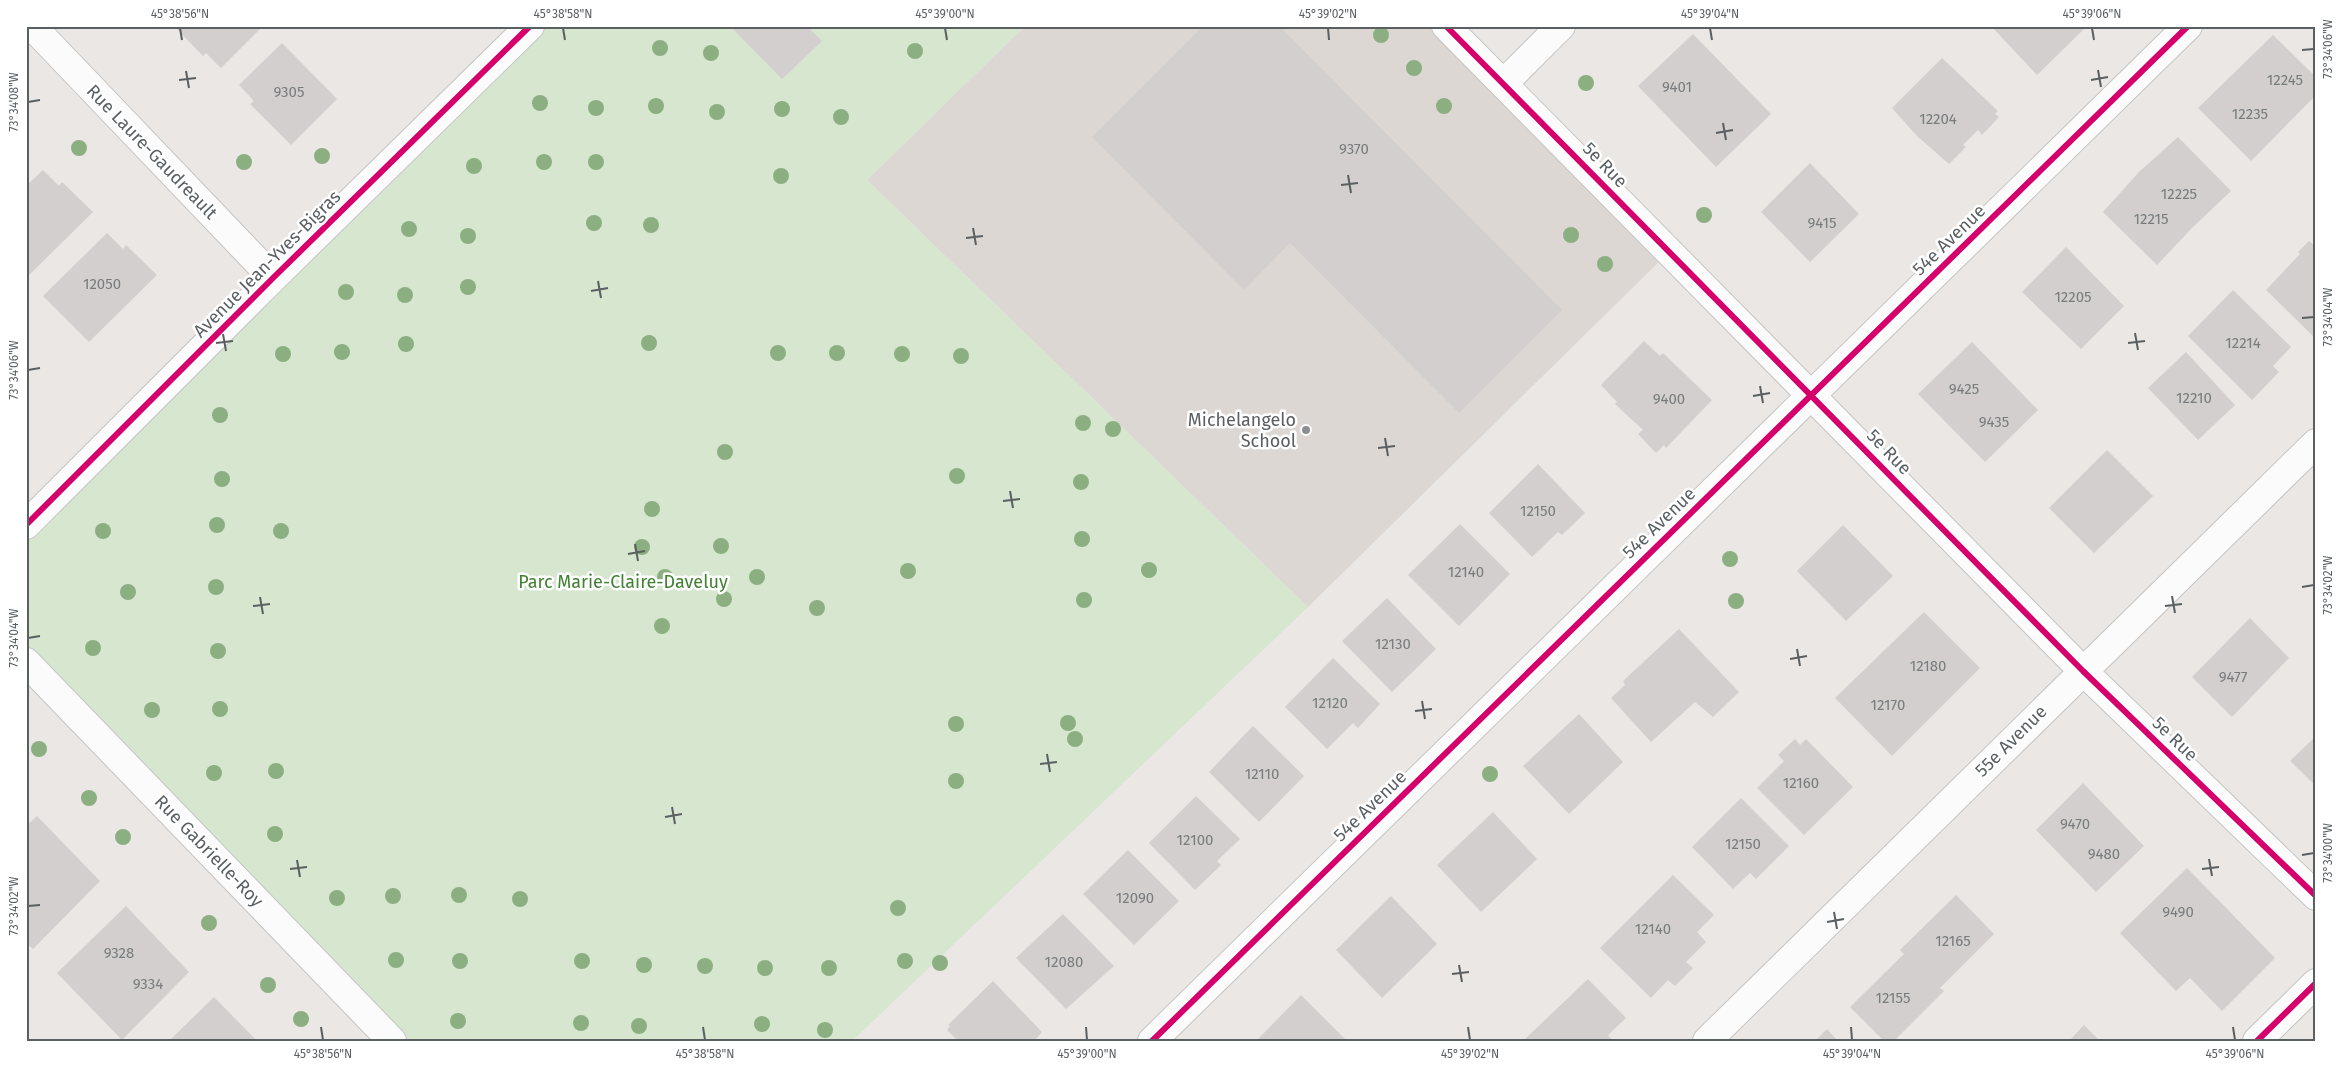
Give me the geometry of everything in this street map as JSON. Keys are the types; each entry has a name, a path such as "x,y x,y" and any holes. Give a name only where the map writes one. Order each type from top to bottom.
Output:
{"street":[{"name":"Rue Laure-Gaudreault","path":"32,26 273,278"},
{"name":"Avenue Jean-Yves-Bigras","path":"26,525 273,278 530,26"},
{"name":"5e Rue","path":"1446,26 1812,394 2083,671 2316,896"},
{"path":"1504,83 1561,26"},
{"name":"54e Avenue","path":"1152,1041 2188,26"},
{"name":"55e Avenue","path":"1707,1041 2316,443"},
{"name":"Rue Gabrielle-Roy","path":"26,662 392,1041"},
{"path":"2257,1041 2316,983"}],"shaded area":[{"name":"Michelangelo School","path":"1025,26 1446,26 1669,252 1308,607 867,180"}],"green space":[{"name":"Parc Marie-Claire-Daveluy","path":"532,26 1025,26 867,180 1308,607 852,1041 392,1041 26,662 26,526"}],"building":[{"path":"174,26 263,26 221,68 206,53 203,56"},
{"path":"730,26 807,26 822,41 782,79"},
{"path":"1203,26 1279,26 1562,310 1459,413 1290,243 1244,290 1092,137"},
{"path":"1991,26 2087,26 2037,75"},
{"path":"1693,34 1771,114 1716,167 1638,86"},
{"path":"2273,35 2316,77 2316,95 2251,161 2198,108"},
{"path":"282,43 337,99 291,145 250,104 254,101 239,85"},
{"path":"1942,58 1998,111 1995,114 1999,117 1982,135 1978,130 1963,145 1966,147 1949,164 1917,136 1892,108"},
{"path":"2178,137 2231,191 2157,265 2103,212 2139,172"},
{"path":"1810,163 1859,214 1810,262 1761,212"},
{"path":"43,170 59,186 62,182 93,212 26,278 26,186"},
{"path":"107,233 123,249 126,245 157,275 89,342 43,296"},
{"path":"2309,241 2313,244 2316,242 2316,333 2313,336 2266,290 2300,254 2298,252"},
{"path":"2066,247 2124,306 2081,349 2022,292"},
{"path":"2233,290 2291,347 2273,366 2279,372 2252,400 2188,336"},
{"path":"1644,341 1660,356 1663,353 1712,400 1666,448 1664,445 1656,453 1638,434 1643,430 1615,404 1617,402 1601,385"},
{"path":"1972,342 2038,410 1985,462 1918,394"},
{"path":"2186,352 2235,405 2198,440 2148,388"},
{"path":"2107,450 2153,496 2094,553 2049,508"},
{"path":"1538,464 1585,513 1562,535 1558,532 1532,557 1489,513"},
{"path":"1460,524 1510,574 1459,626 1408,575"},
{"path":"1843,525 1893,576 1846,621 1797,571"},
{"path":"1387,598 1436,649 1392,692 1342,641"},
{"path":"1924,612 1980,668 1892,756 1835,698"},
{"path":"2250,618 2289,658 2232,717 2192,677"},
{"path":"1679,629 1739,692 1713,717 1695,702 1651,742 1611,698 1625,685 1623,681"},
{"path":"1333,658 1380,704 1358,728 1353,723 1327,749 1285,707"},
{"path":"1579,714 1623,762 1569,814 1523,766"},
{"path":"1253,726 1304,776 1259,822 1209,772"},
{"path":"2316,736 2316,786 2290,761"},
{"path":"1795,739 1800,745 1806,739 1853,787 1804,835 1757,788 1784,761 1778,755"},
{"path":"2083,783 2144,846 2096,892 2036,830"},
{"path":"1196,796 1240,839 1217,861 1221,865 1195,890 1149,843"},
{"path":"1741,798 1789,846 1756,879 1750,873 1733,889 1692,847"},
{"path":"1493,812 1537,859 1481,912 1437,865"},
{"path":"37,816 100,881 33,949 26,943 26,826"},
{"path":"1128,850 1179,901 1134,945 1083,894"},
{"path":"2187,868 2275,958 2222,1011 2190,978 2176,991 2120,933"},
{"path":"1673,875 1714,915 1697,932 1706,942 1686,962 1693,968 1675,986 1668,980 1651,998 1600,948"},
{"path":"1956,895 1994,934 1940,988 1944,991 1894,1041 1884,1041 1850,1007 1904,954 1900,950"},
{"path":"1391,896 1437,944 1382,998 1336,950"},
{"path":"126,906 189,972 122,1040 57,973"},
{"path":"1063,914 1114,966 1066,1009 1016,958"},
{"path":"1588,979 1626,1018 1608,1035 1613,1041 1523,1041"},
{"path":"993,981 1042,1032 1034,1041 958,1041 947,1030 950,1026 948,1025"},
{"path":"1301,995 1347,1041 1256,1041"},
{"path":"214,997 257,1041 169,1041"},
{"path":"2084,1025 2100,1041 2069,1041"},
{"path":"1827,1029 1838,1041 1815,1041"}],"cycle path":[{"path":"26,525 273,278 530,26"},
{"path":"1446,26 2083,671 2316,896"},
{"path":"1152,1041 2188,26"},
{"path":"2257,1041 2316,983"}],"place":[{"name":"Michelangelo School","path":"1306,430"}]}
